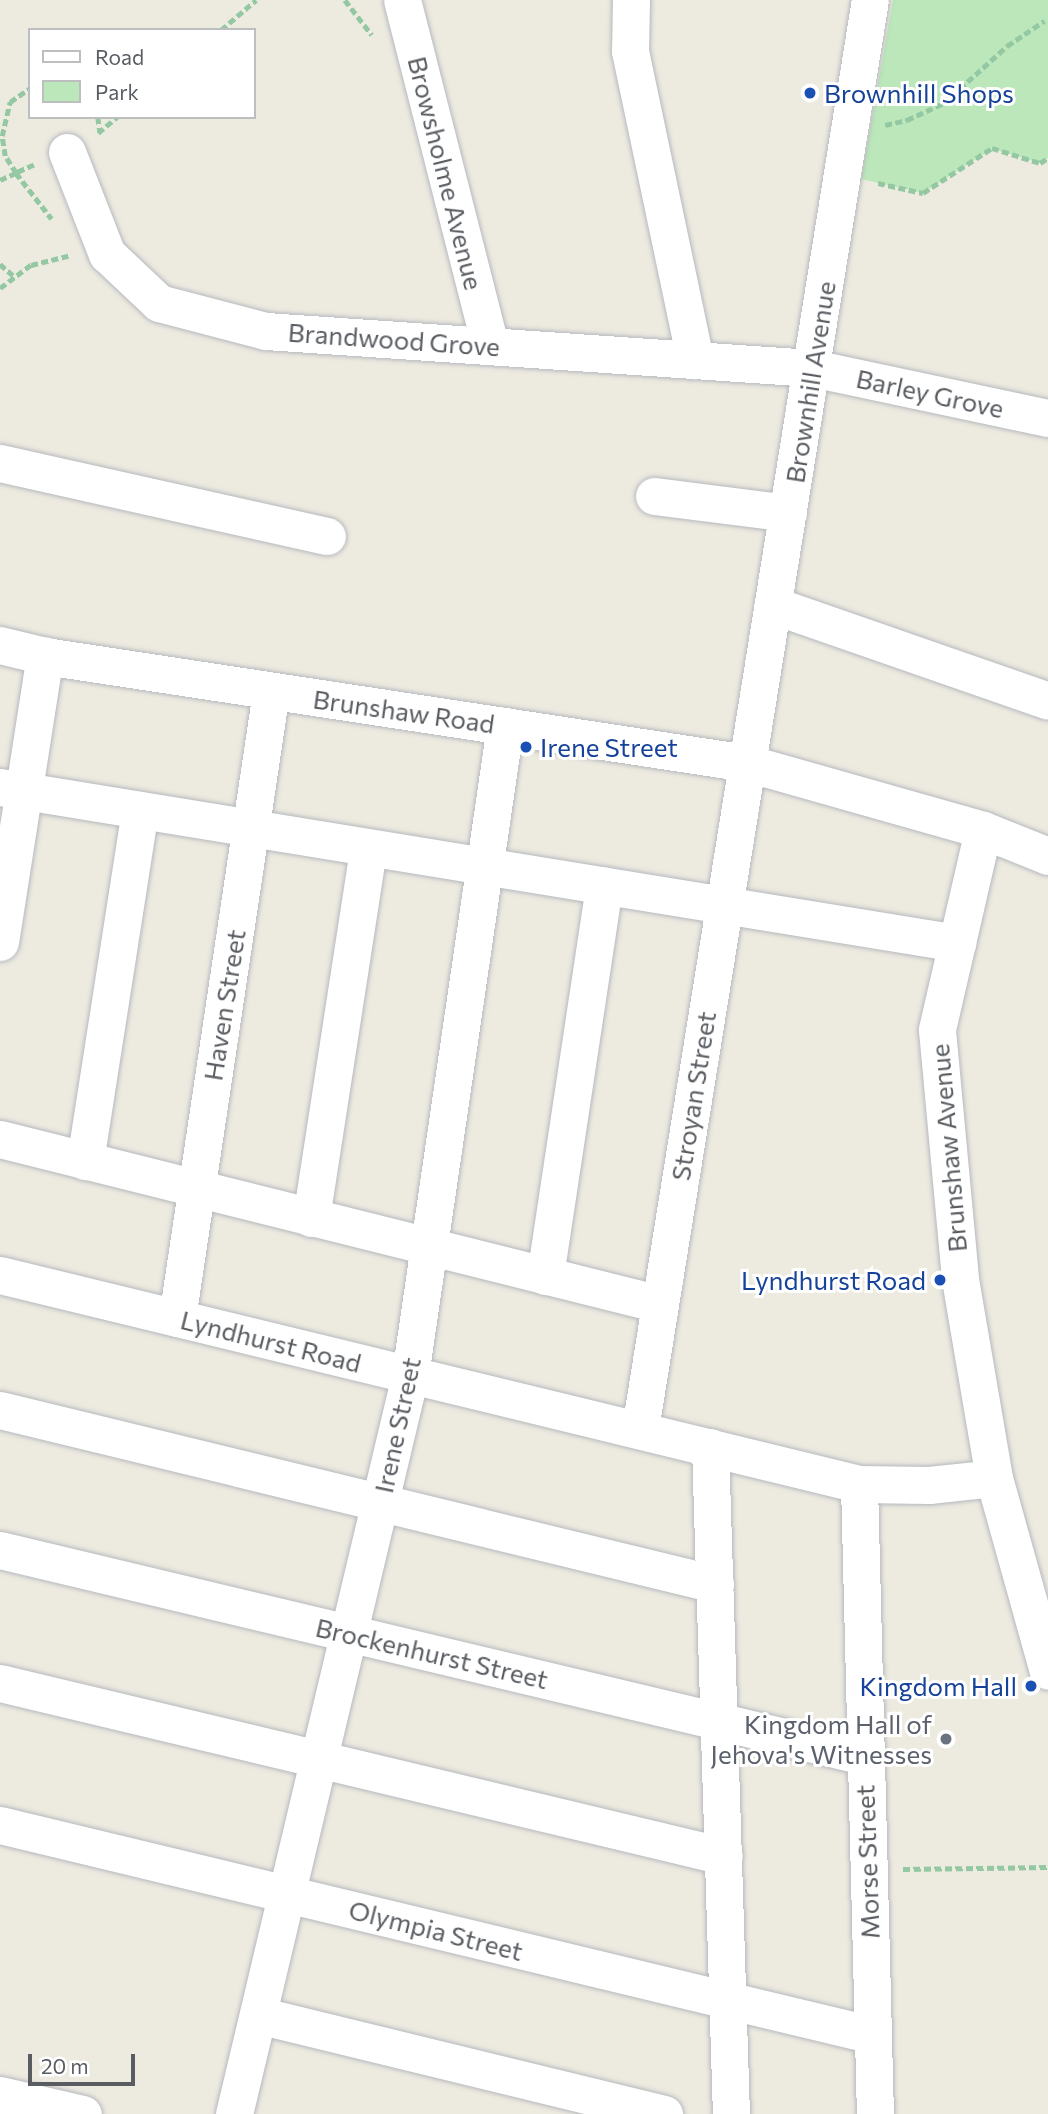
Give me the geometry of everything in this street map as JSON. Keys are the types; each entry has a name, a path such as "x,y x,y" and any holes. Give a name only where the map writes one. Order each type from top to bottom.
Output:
{"street":[{"name":"Browsholme Avenue","path":"402,0 490,346"},
{"path":"631,0 630,51 695,360"},
{"name":"Brownhill Avenue","path":"747,763 870,0"},
{"name":"Brandwood Grove","path":"67,152 107,254 159,303 266,331 812,368"},
{"name":"Barley Grove","path":"812,368 1048,418"},
{"path":"0,463 327,536"},
{"path":"654,496 789,513"},
{"path":"773,605 1048,701"},
{"name":"Brunshaw Road","path":"0,645 44,656 747,763 983,830 1048,856"},
{"path":"0,942 12,788 44,656"},
{"name":"Haven Street","path":"177,1318 271,691"},
{"name":"Irene Street","path":"234,2114 410,1375 505,726"},
{"name":"Stroyan Street","path":"640,1429 747,763"},
{"path":"12,788 957,943"},
{"path":"85,1161 141,810"},
{"name":"Brunshaw Avenue","path":"983,830 937,1030 960,1279 994,1478 1048,1671"},
{"path":"312,1218 368,848"},
{"path":"545,1276 604,885"},
{"path":"0,1139 660,1304"},
{"name":"Lyndhurst Road","path":"0,1275 859,1484 929,1485 994,1478"},
{"path":"0,1410 715,1584"},
{"path":"710,1447 731,2114"},
{"name":"Morse Street","path":"859,1484 875,2114"},
{"name":"Brockenhurst Street","path":"0,1550 864,1756"},
{"path":"0,1683 724,1856"},
{"name":"Olympia Street","path":"0,1825 873,2035"},
{"path":"258,2015 664,2114"},
{"path":"0,2095 83,2114"}],"path":[{"path":"222,28 256,0"},
{"path":"883,125 907,120 944,103 1007,46 1044,21"},
{"path":"0,180 16,173 5,156 2,136 10,102 28,89"},
{"path":"98,119 100,132"},
{"path":"843,175 923,193 992,148 1040,163 1048,158"},
{"path":"0,264 15,277"},
{"path":"867,1869 1048,1867"}],"green space":[{"path":"893,0 1048,0 1048,158 1040,163 992,149 923,193 861,179"}],"place":[{"name":"Brownhill Shops","path":"810,93"},
{"name":"Irene Street","path":"526,747"},
{"name":"Lyndhurst Road","path":"940,1280"},
{"name":"Kingdom Hall","path":"1031,1686"},
{"name":"Kingdom Hall of Jehova's Witnesses","path":"946,1739"}]}
